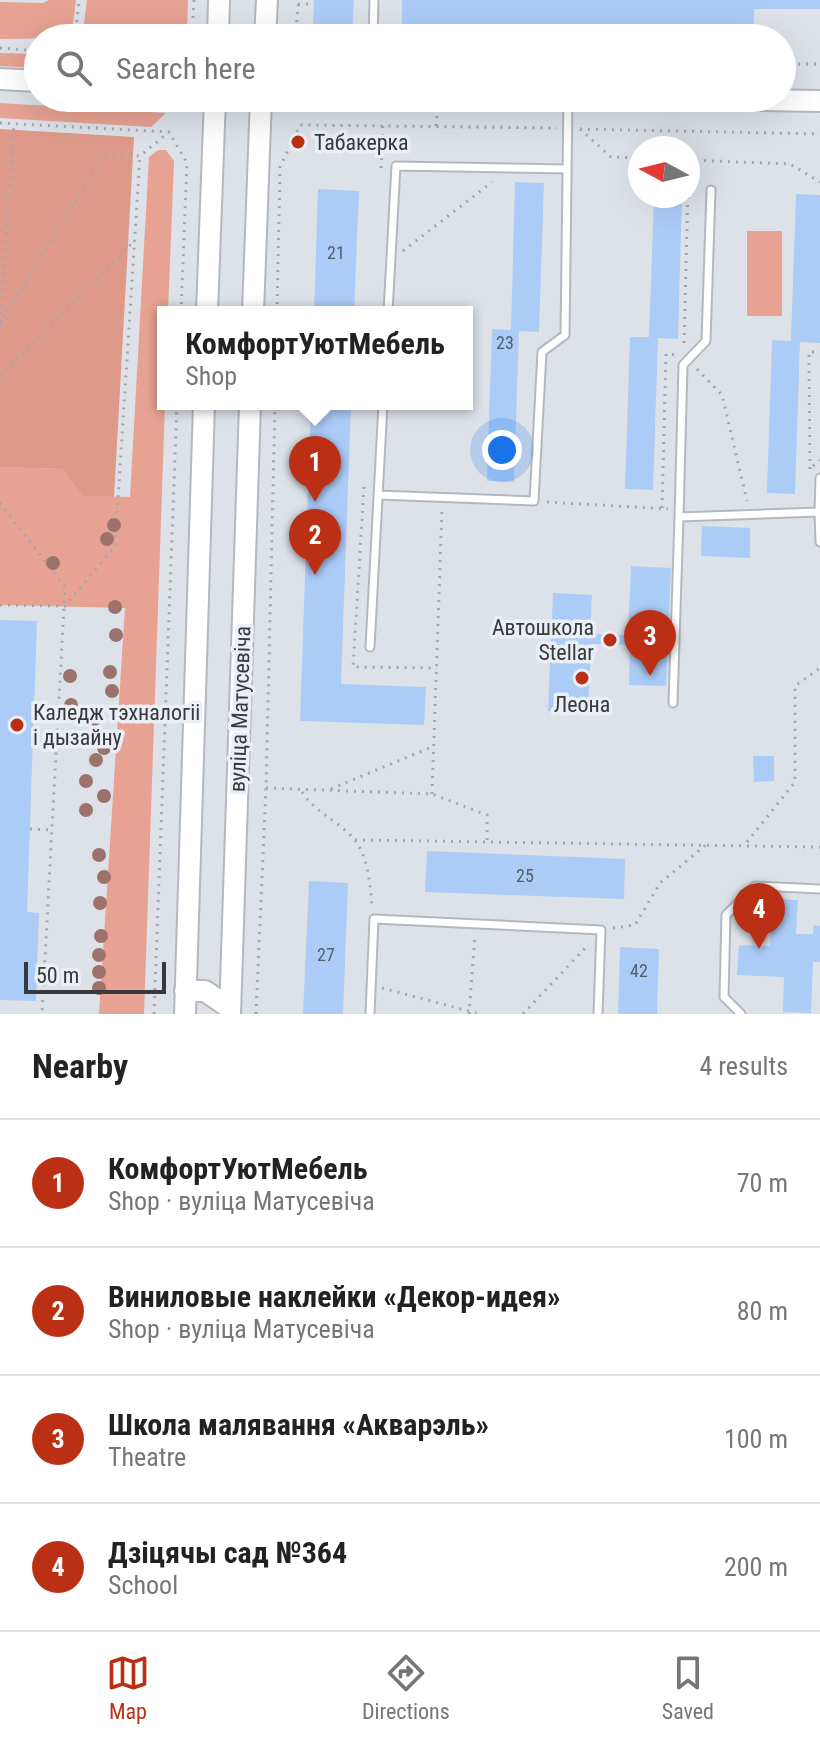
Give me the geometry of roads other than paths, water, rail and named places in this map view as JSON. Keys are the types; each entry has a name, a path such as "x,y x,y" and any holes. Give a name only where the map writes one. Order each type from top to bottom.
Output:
{"main road":[{"path":"212,24 219,0"},
{"path":"266,24 267,0"},
{"path":"0,79 24,80"},
{"path":"796,101 820,101"},
{"path":"207,306 214,112"},
{"path":"253,306 260,112"},
{"name":"вуліца Матусевіча","path":"185,1014 204,410"},
{"name":"вуліца Матусевіча","path":"230,1011 250,410"},
{"path":"185,991 205,991 230,1011"}],"lane":[{"path":"373,24 374,0"},
{"path":"378,495 534,501 542,352 565,335 568,112"},
{"path":"388,306 396,166 567,169"},
{"path":"673,703 683,365 706,341 711,190"},
{"path":"370,647 383,410"},
{"path":"820,478 820,542"},
{"path":"679,513 819,512"},
{"path":"741,1014 724,997 726,915 755,886 820,889"},
{"path":"370,1014 374,919 601,930 598,1014"}],"place":[{"name":"Табакерка","path":"298,142"},
{"name":"КомфортУютМебель","path":"315,502"},
{"name":"Виниловые наклейки «Декор-идея»","path":"315,575"},
{"name":"Автошкола Stellar","path":"610,640"},
{"name":"Школа малявання «Акварэль»","path":"650,676"},
{"name":"Леона","path":"582,678"},
{"name":"Каледж тэхналогіі і дызайну","path":"17,725"},
{"name":"Дзіцячы сад №364","path":"759,949"}]}
